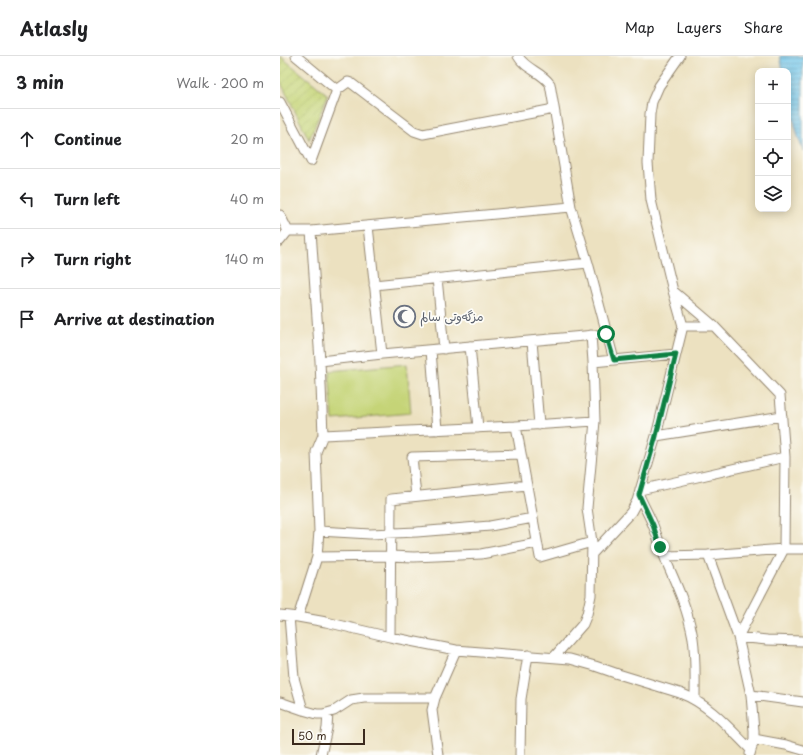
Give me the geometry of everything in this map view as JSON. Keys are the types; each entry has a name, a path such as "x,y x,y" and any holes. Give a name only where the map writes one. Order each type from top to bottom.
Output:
{"street":[{"path":"296,56 337,90"},
{"path":"518,56 527,67 547,80 550,84 571,207 588,263 614,360"},
{"path":"592,554 631,512 637,501 656,436 683,326 651,200 648,163 650,114 652,102 659,86 680,56"},
{"path":"280,102 311,161 337,90 348,82 414,131 423,134 554,109"},
{"path":"288,231 311,232 571,207"},
{"path":"280,215 288,231"},
{"path":"368,226 382,354"},
{"path":"280,241 288,231"},
{"path":"303,710 294,678 289,616 317,557 319,531 316,452 323,435 320,361 311,232"},
{"path":"374,285 588,263"},
{"path":"437,278 444,349"},
{"path":"673,291 714,326 780,395 785,457 784,549 738,637"},
{"path":"683,326 714,326"},
{"path":"320,361 606,334"},
{"path":"554,657 583,624 591,595 592,542 587,508 595,421 592,335"},
{"path":"532,341 539,425"},
{"path":"470,346 478,428"},
{"path":"431,350 437,430"},
{"path":"594,362 676,354"},
{"path":"656,436 782,416"},
{"path":"323,435 595,421"},
{"path":"516,426 540,557 592,542"},
{"path":"416,496 412,457 521,454"},
{"path":"640,492 785,457"},
{"path":"390,637 391,499 527,485"},
{"path":"640,492 664,556 680,591 689,621 693,638 696,700"},
{"path":"319,531 370,534 417,532 490,526 533,518"},
{"path":"317,557 414,557 481,554 537,543"},
{"path":"664,556 708,555 803,549"},
{"path":"708,555 738,637 751,695 754,739 750,752"},
{"path":"289,616 326,622 456,650 554,657 588,663 680,693 696,700 714,713 750,752"},
{"path":"738,637 803,642"},
{"path":"438,755 432,710 456,650"},
{"path":"520,755 521,699 528,655"},
{"path":"751,695 803,702"},
{"path":"280,702 317,714 334,711 351,700 364,698 436,698"},
{"path":"321,755 327,728 328,713"},
{"path":"754,739 803,750"}],"green space":[{"path":"280,56 328,95 309,140 280,81"},
{"path":"407,364 411,413 333,420 329,371"}],"water":[{"path":"780,56 803,56 803,151 791,110 791,68 782,68"}],"place":[{"name":"مزگەوتی سالم","path":"405,317"}],"route":[{"path":"606,334 614,360 676,354 656,436 639,495 653,525 660,547"}]}
